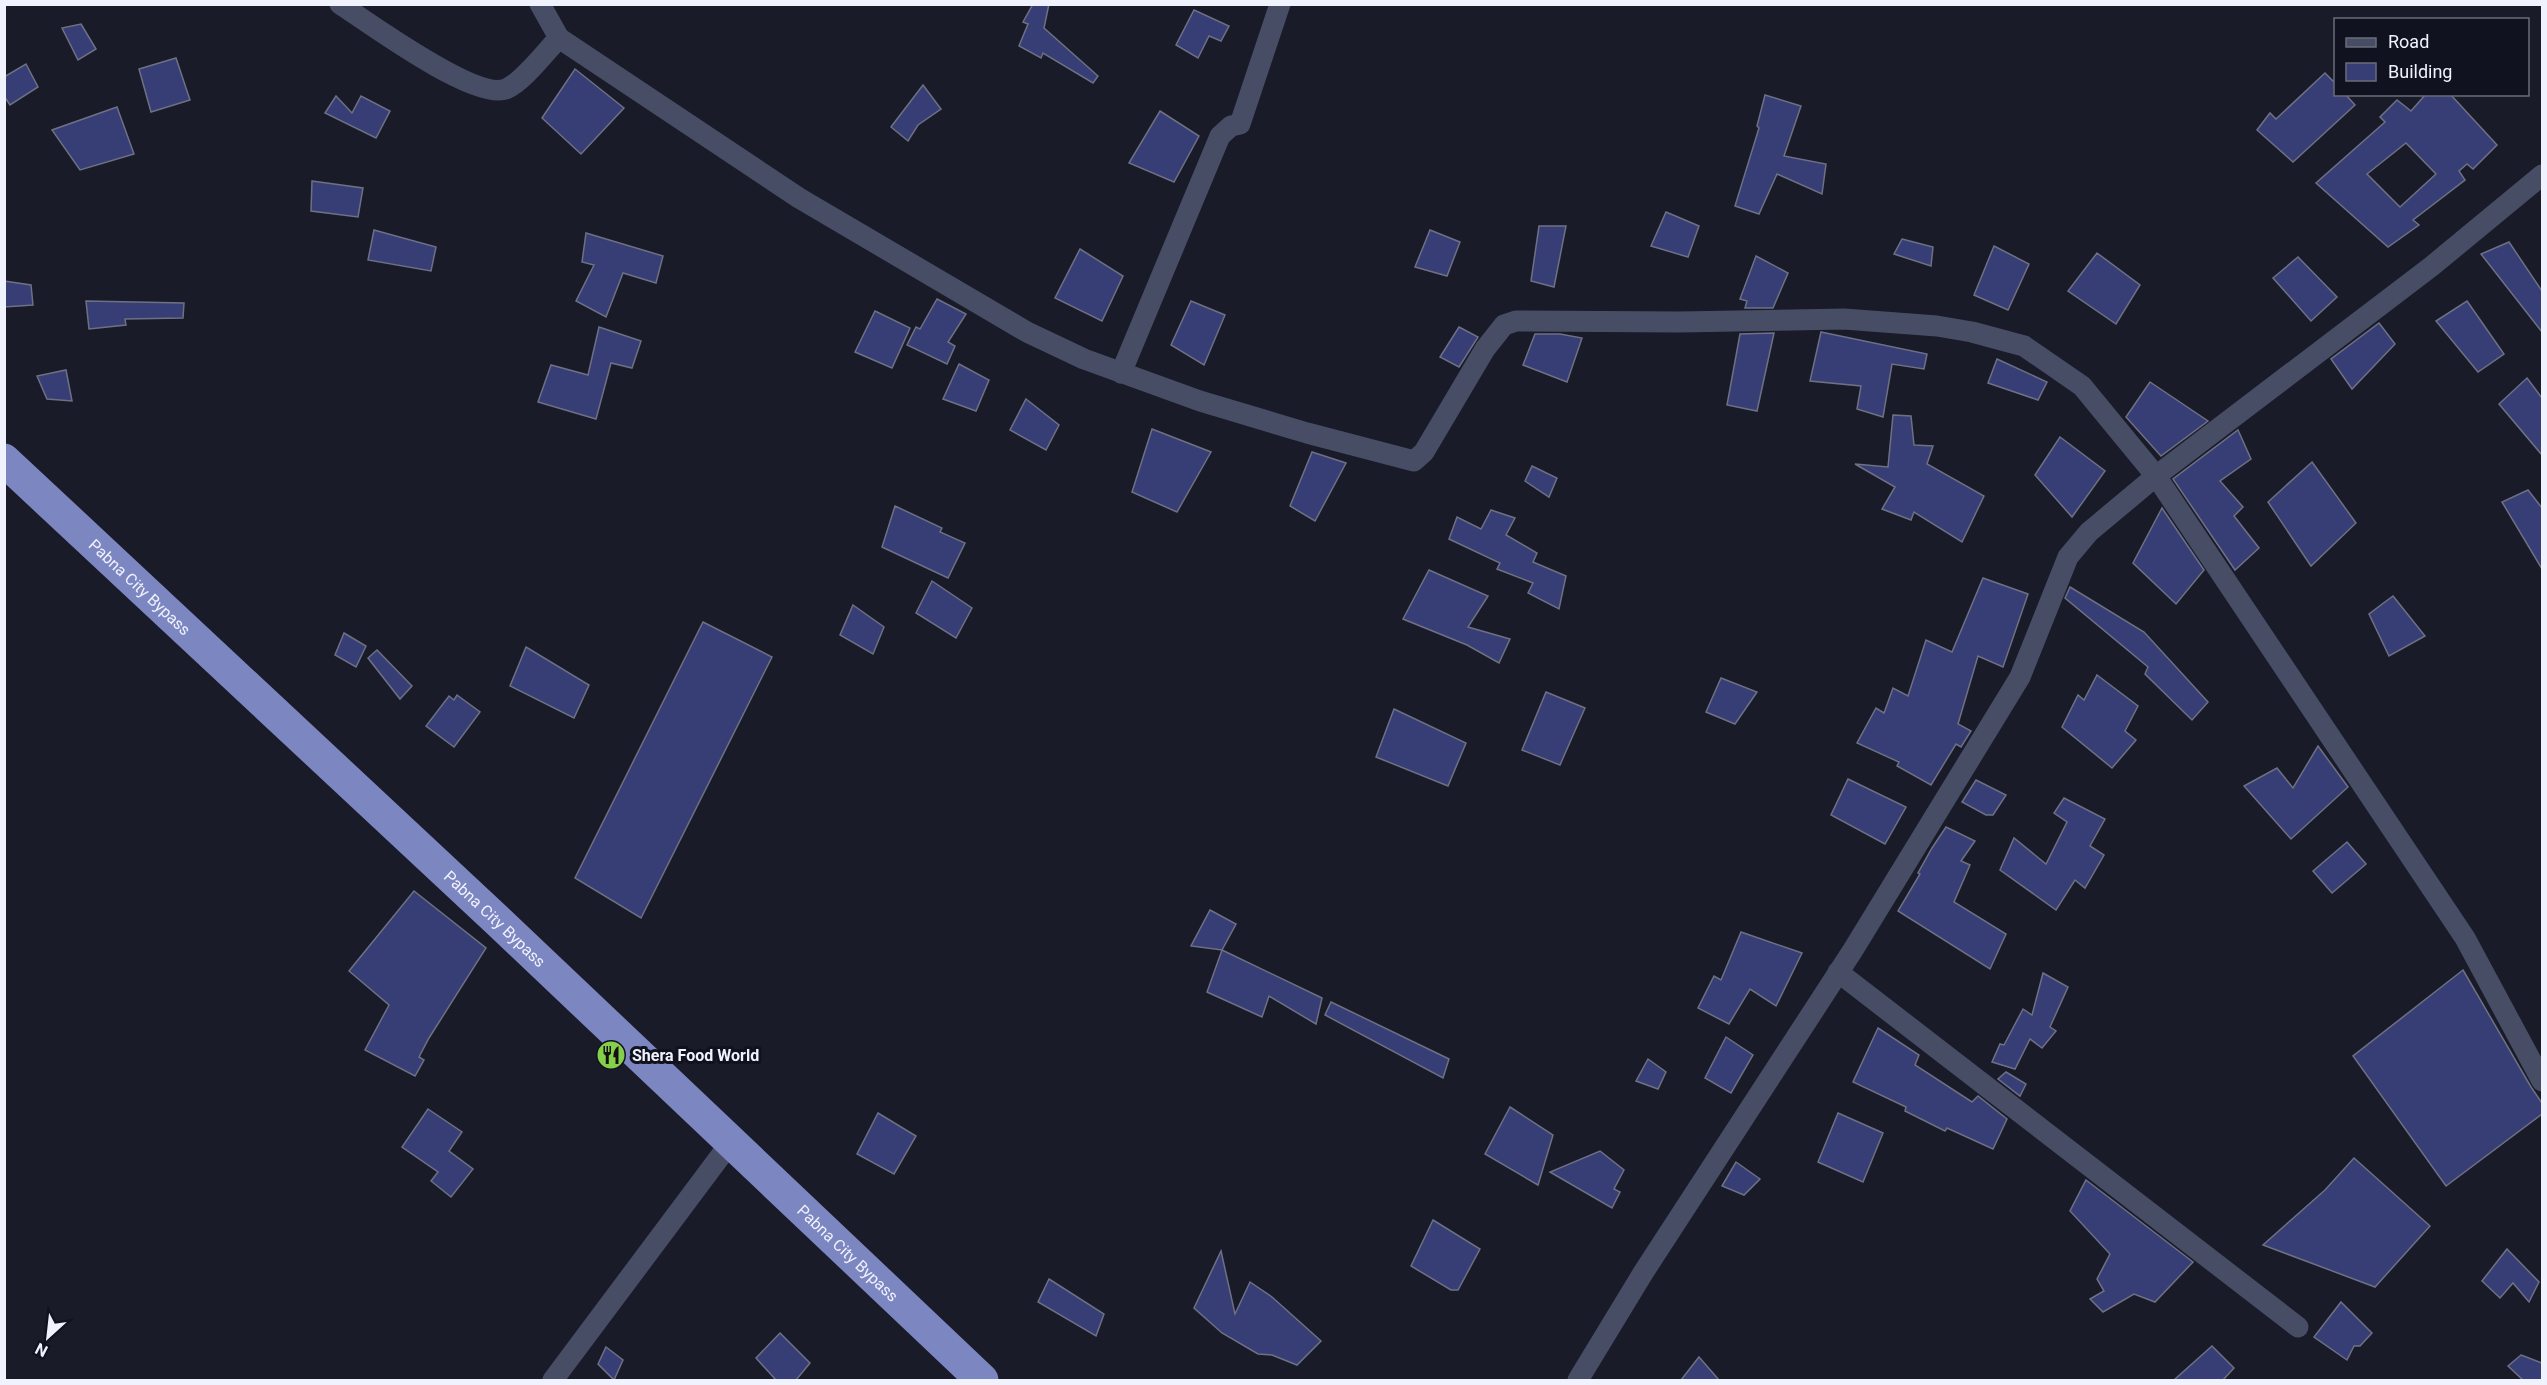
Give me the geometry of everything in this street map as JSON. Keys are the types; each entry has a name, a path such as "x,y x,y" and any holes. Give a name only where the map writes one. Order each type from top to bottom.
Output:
{"highway":[{"name":"Pabna City Bypass","path":"4,460 982,1380"}],"street":[{"path":"340,4 448,74 484,88 507,89 559,38"},
{"path":"540,4 559,38 799,198 1027,332 1084,359 1221,407 1414,461 1424,452 1485,349 1504,325 1516,321 1679,322 1844,319 1955,328 2024,346 2082,386 2156,476 2465,938 2542,1081"},
{"path":"1121,373 1220,136 1231,126 1240,124 1280,4"},
{"path":"1578,1380 1643,1273 1838,972 2020,677 2068,557 2089,532 2156,476 2432,266 2542,176"},
{"path":"1838,972 2298,1327"},
{"path":"553,1380 731,1142"}],"building":[{"path":"1033,4 1049,4 1044,28 1098,76 1093,83 1043,53 1041,58 1019,46 1028,24 1023,22"},
{"path":"1194,10 1229,26 1221,41 1209,36 1198,58 1176,45"},
{"path":"81,24 96,49 78,60 62,28"},
{"path":"176,58 190,100 151,112 139,69"},
{"path":"26,64 38,87 10,105 4,96 4,77"},
{"path":"575,69 624,108 581,154 542,118"},
{"path":"2325,73 2334,82 2334,96 2347,96 2355,105 2293,162 2257,130 2270,113 2276,119"},
{"path":"923,85 941,109 918,125 908,141 891,127"},
{"path":"1765,95 1801,106 1784,156 1826,164 1822,194 1777,174 1759,214 1735,206 1759,128 1757,126"},
{"path":"336,96 352,113 361,96 390,111 376,138 325,113"},
{"path":"2424,96 2452,96 2497,145 2473,169 2467,164 2459,171 2465,180 2413,220 2419,225 2388,247 2316,183 2385,122 2380,117 2397,100 2411,111","holes":["2406,143 2436,174 2400,207 2367,174"]},
{"path":"117,107 134,154 80,170 52,130"},
{"path":"1160,111 1199,136 1174,182 1129,163"},
{"path":"312,181 363,188 358,217 311,211"},
{"path":"1666,212 1699,226 1688,257 1651,246"},
{"path":"1539,226 1566,226 1554,287 1531,281"},
{"path":"374,230 436,247 431,271 368,260"},
{"path":"1430,230 1460,242 1447,276 1415,267"},
{"path":"586,233 663,256 656,283 623,273 606,317 576,301 594,265 582,262"},
{"path":"1902,239 1933,247 1931,266 1894,254"},
{"path":"2509,242 2542,291 2542,332 2481,254"},
{"path":"1994,246 2029,264 2008,310 1974,295"},
{"path":"1080,249 1123,276 1102,321 1055,298"},
{"path":"2097,253 2140,285 2116,324 2068,291"},
{"path":"1756,256 1788,273 1773,308 1745,308 1747,301 1740,299"},
{"path":"2298,257 2337,297 2311,321 2273,278"},
{"path":"4,281 31,285 33,305 4,307"},
{"path":"937,299 966,314 948,342 955,346 947,364 907,345 916,327 920,329"},
{"path":"86,301 184,303 183,318 125,319 126,325 89,329"},
{"path":"1191,301 1225,315 1204,365 1171,345"},
{"path":"2467,301 2504,354 2478,372 2436,321"},
{"path":"875,311 910,328 892,368 855,352"},
{"path":"2379,323 2395,344 2352,389 2331,359"},
{"path":"599,327 641,341 632,368 611,363 596,419 538,402 551,365 588,375"},
{"path":"1459,327 1478,337 1459,367 1440,357"},
{"path":"1821,332 1927,354 1924,369 1892,364 1883,417 1857,409 1861,386 1810,381"},
{"path":"1774,333 1757,411 1727,405 1740,334"},
{"path":"1535,334 1560,334 1582,338 1567,382 1523,365"},
{"path":"1997,359 2047,382 2038,400 1988,383"},
{"path":"959,364 989,380 976,411 943,399"},
{"path":"66,370 72,401 47,399 37,376"},
{"path":"2527,378 2542,398 2542,455 2499,404"},
{"path":"2150,382 2208,421 2161,456 2126,417"},
{"path":"1026,399 1059,425 1046,450 1010,430"},
{"path":"1893,415 1911,416 1914,445 1933,446 1927,464 1984,496 1962,542 1914,512 1911,520 1882,509 1895,487 1855,464 1888,467"},
{"path":"1152,429 1211,452 1177,512 1132,492"},
{"path":"2238,430 2251,459 2220,481 2243,507 2234,516 2259,548 2235,570 2173,479"},
{"path":"2060,437 2105,471 2072,517 2035,475"},
{"path":"1312,452 1346,463 1315,521 1290,506"},
{"path":"2312,462 2356,523 2311,566 2268,502"},
{"path":"1532,466 1557,478 1549,497 1525,481"},
{"path":"2528,490 2542,508 2542,569 2502,502"},
{"path":"895,506 942,528 940,532 965,543 948,578 882,547"},
{"path":"2162,508 2204,570 2176,604 2133,563"},
{"path":"1491,510 1515,518 1506,535 1537,553 1533,562 1566,576 1559,609 1528,593 1533,583 1497,569 1500,563 1449,539 1457,517 1481,529"},
{"path":"1429,570 1488,596 1468,627 1510,639 1499,663 1467,645 1403,619"},
{"path":"1983,578 2028,594 2003,667 1978,656 1958,724 1971,731 1961,747 1956,744 1931,785 1897,766 1899,762 1857,743 1876,708 1884,713 1893,688 1908,696 1926,640 1952,652"},
{"path":"932,581 972,608 956,638 916,613"},
{"path":"2070,587 2144,632 2208,702 2192,720 2145,674 2148,667 2065,598"},
{"path":"2393,596 2425,636 2389,656 2369,614"},
{"path":"853,605 884,627 873,654 840,635"},
{"path":"703,622 772,657 641,918 575,878"},
{"path":"344,633 366,646 356,667 335,655"},
{"path":"526,647 589,685 574,718 510,686"},
{"path":"377,650 412,686 400,699 368,658"},
{"path":"2097,675 2138,706 2125,731 2136,740 2112,768 2062,727 2078,695 2084,700"},
{"path":"1721,678 1757,692 1735,724 1706,712"},
{"path":"1546,692 1585,708 1560,765 1522,750"},
{"path":"457,695 480,712 454,747 426,726 449,696 454,700"},
{"path":"1394,709 1466,743 1448,786 1376,757"},
{"path":"2318,746 2348,787 2291,839 2244,786 2277,768 2293,788"},
{"path":"1848,779 1906,807 1885,844 1831,815"},
{"path":"1976,780 2006,795 1993,815 1986,815 1962,802"},
{"path":"2064,798 2105,819 2090,846 2104,855 2085,888 2075,880 2056,910 2000,870 2014,838 2046,864 2067,822 2054,813"},
{"path":"1946,827 1975,841 1961,861 1970,865 1954,902 2006,934 1990,969 1898,911"},
{"path":"2347,842 2366,864 2332,893 2313,871"},
{"path":"414,891 486,948 429,1038 419,1057 424,1060 415,1076 365,1050 389,1005 349,971"},
{"path":"1210,910 1236,924 1222,950 1191,946"},
{"path":"1741,932 1802,953 1776,1006 1750,989 1729,1024 1698,1008 1714,976 1721,980"},
{"path":"1222,950 1322,998 1316,1024 1269,996 1262,1017 1207,992"},
{"path":"2463,970 2542,1103 2542,1114 2446,1186 2353,1056"},
{"path":"2043,973 2068,987 2050,1027 2056,1031 2042,1048 2030,1039 2015,1069 1992,1062 2000,1044 2004,1045 2023,1009 2032,1015"},
{"path":"1331,1002 1449,1059 1443,1078 1325,1015"},
{"path":"1878,1028 1919,1055 1915,1065 1972,1102 1978,1096 2007,1119 1993,1149 1947,1128 1945,1131 1905,1111 1906,1107 1853,1082"},
{"path":"1726,1037 1753,1055 1731,1093 1705,1078"},
{"path":"1648,1059 1666,1072 1658,1089 1636,1081"},
{"path":"2006,1072 2026,1084 2020,1096 1998,1079"},
{"path":"1510,1107 1553,1135 1538,1185 1485,1154"},
{"path":"428,1109 462,1132 449,1151 473,1169 451,1197 431,1181 438,1172 402,1147"},
{"path":"878,1113 916,1136 894,1174 857,1154"},
{"path":"1838,1113 1883,1133 1863,1182 1818,1162"},
{"path":"1600,1151 1624,1170 1614,1189 1620,1192 1612,1208 1550,1172"},
{"path":"2354,1158 2430,1226 2375,1287 2263,1245 2325,1190"},
{"path":"1736,1162 1760,1179 1744,1195 1722,1186"},
{"path":"2086,1180 2193,1262 2155,1302 2134,1294 2103,1312 2090,1299 2104,1291 2097,1279 2110,1254 2070,1211"},
{"path":"1433,1220 1480,1249 1458,1290 1451,1290 1411,1266"},
{"path":"2507,1249 2539,1282 2529,1302 2513,1283 2500,1298 2482,1281"},
{"path":"1221,1251 1235,1314 1250,1282 1272,1297 1321,1341 1297,1365 1272,1355 1258,1354 1222,1333 1194,1308"},
{"path":"1049,1279 1104,1314 1096,1336 1038,1302"},
{"path":"2341,1302 2372,1333 2360,1346 2354,1346 2347,1360 2314,1337"},
{"path":"780,1333 810,1363 796,1380 776,1380 756,1358"},
{"path":"2212,1346 2234,1368 2223,1380 2174,1380"},
{"path":"606,1347 623,1360 614,1380 598,1364"},
{"path":"2521,1355 2542,1363 2542,1380 2523,1380 2508,1366"},
{"path":"1699,1357 1719,1380 1681,1380"}],"place":[{"name":"Shera Food World","path":"611,1055"}]}
